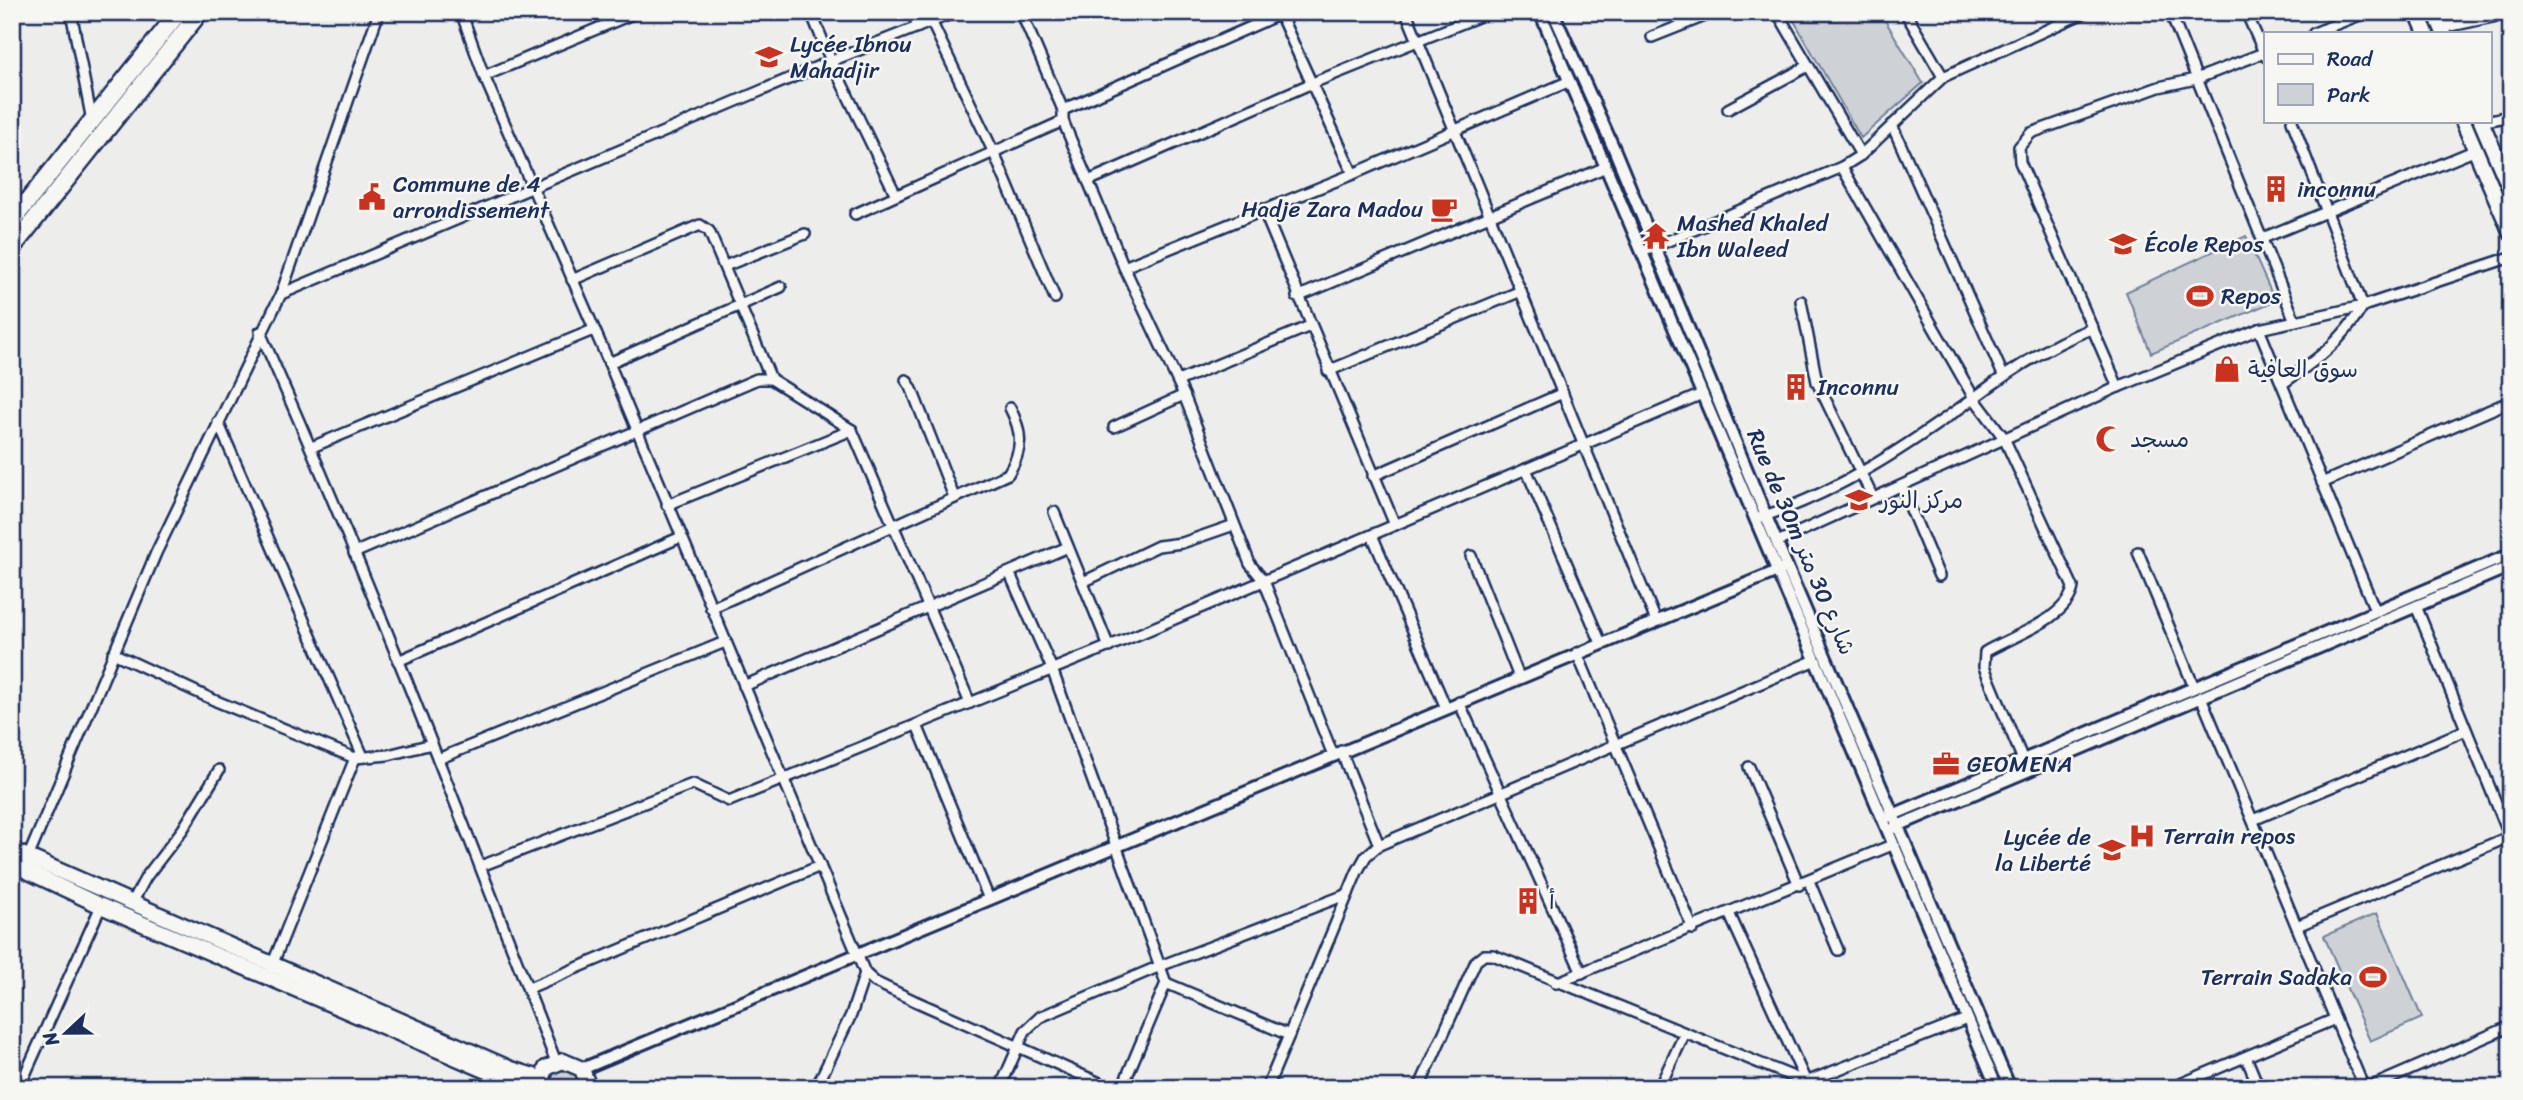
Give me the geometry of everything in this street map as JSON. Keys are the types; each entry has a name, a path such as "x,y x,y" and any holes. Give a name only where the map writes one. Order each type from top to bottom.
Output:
{"highway":[{"path":"12,221 179,12"},
{"path":"12,248 200,12"}],"main road":[{"path":"2417,12 2426,32"},
{"path":"2435,12 2443,31"},
{"path":"2485,122 2511,191"},
{"path":"2464,123 2511,233"},
{"path":"12,850 22,863 101,906 270,970"},
{"path":"22,863 132,902 270,970 433,1042 527,1088"},
{"path":"433,1042 511,1069 540,1083 546,1068 556,1062 570,1062 582,1069 589,1088"}],"street":[{"path":"71,12 92,121"},
{"path":"22,863 113,653 218,422 281,294 379,12"},
{"path":"461,12 484,76 609,363 865,973 875,982 915,1002 1111,1088"},
{"path":"484,76 637,12"},
{"path":"811,12 831,61 896,195"},
{"path":"912,12 918,27"},
{"path":"281,294 831,61 956,12"},
{"path":"1020,12 1063,110 1063,121 1124,267 1184,396 1250,564 1264,581 1379,845"},
{"path":"1406,12 1656,621"},
{"path":"1088,181 1310,84 1490,12"},
{"name":"Rue de 30m شارع 30 متر","path":"1540,12 1775,572 1997,1088"},
{"name":"Rue de 30m شارع 30 متر","path":"1552,12 1655,247 1787,567 2010,1088"},
{"path":"1652,37 1715,12"},
{"path":"1777,12 1861,155"},
{"path":"1905,12 1943,76"},
{"path":"1642,252 1842,167 1861,155 1943,76 2086,12"},
{"path":"2170,12 2295,321"},
{"path":"2246,12 2264,52"},
{"path":"2317,32 2367,12"},
{"path":"1063,110 1280,13 1353,174"},
{"path":"2443,31 2511,13"},
{"path":"932,23 994,153 1055,298"},
{"path":"2118,387 2020,162 2019,147 2031,133 2159,87 2196,79 2264,54"},
{"path":"1728,109 1808,66"},
{"path":"1124,267 1353,174 1570,81"},
{"path":"2492,120 2511,116"},
{"path":"855,214 1063,121"},
{"path":"2292,122 2363,306"},
{"path":"1892,125 2003,374"},
{"path":"2263,238 2476,150"},
{"path":"1297,297 1606,167"},
{"path":"1842,167 1974,398 2004,438 2073,587 2071,601 2060,612 1986,652 1984,667 2023,760"},
{"path":"1263,209 1297,297 1395,525"},
{"path":"572,280 700,225 709,231 771,379"},
{"path":"724,266 805,234"},
{"path":"1777,542 2118,387 2259,329 2363,306 2511,257"},
{"path":"609,363 781,287"},
{"path":"1328,371 1521,291"},
{"path":"1801,301 1817,382 1873,498"},
{"path":"2282,384 2332,348 2363,306"},
{"path":"1178,382 1310,326"},
{"path":"1754,520 1861,474 1974,398 2003,374 2070,337 2092,328"},
{"path":"2259,329 2375,610"},
{"path":"312,447 593,330"},
{"path":"260,332 312,447 481,866 556,1062"},
{"path":"354,553 757,379 771,379 852,430 970,703"},
{"path":"905,380 911,387 954,497"},
{"path":"1373,476 1563,393"},
{"path":"481,866 692,784 729,801 1109,647 1702,394"},
{"path":"1114,427 1184,396"},
{"path":"2322,483 2511,401"},
{"path":"711,608 1008,474 1019,457 1021,437 1010,408"},
{"path":"218,422 362,754 355,758 270,970"},
{"path":"667,505 852,430"},
{"path":"1526,469 1601,643"},
{"path":"1900,486 1939,576"},
{"path":"1054,512 1109,647"},
{"path":"1083,582 1158,547 1182,543 1234,526"},
{"path":"1372,535 1446,708"},
{"path":"398,661 681,537"},
{"path":"744,685 931,608 1068,547"},
{"path":"2138,552 2194,687"},
{"path":"1886,831 1897,820 2023,760 2511,555"},
{"path":"1471,556 1519,677"},
{"path":"1881,820 1897,820 2511,566"},
{"path":"582,1069 1787,567"},
{"path":"1010,574 1052,668 1166,984 1122,1088"},
{"path":"2298,926 2510,836 2416,606"},
{"path":"438,759 725,642"},
{"path":"113,653 216,701 355,758 410,751 432,744"},
{"path":"1577,653 1693,929"},
{"path":"1267,1088 1348,894 1366,856 1379,845 1813,661"},
{"path":"2201,696 2366,1088 2511,1026"},
{"path":"1459,702 1582,973"},
{"path":"917,724 989,899"},
{"path":"2253,820 2466,730"},
{"path":"1749,767 1799,885"},
{"path":"132,902 146,877 183,830 219,770"},
{"path":"1556,983 1892,845"},
{"path":"529,988 820,866"},
{"path":"1809,881 1838,950"},
{"path":"1000,1088 1025,1031 1040,1017 1160,966 1348,894"},
{"path":"19,1088 101,906"},
{"path":"1729,914 1807,1085"},
{"path":"1419,1088 1476,961 1484,956 1493,955 1807,1085 1968,1018"},
{"path":"816,1088 851,1015 865,973"},
{"path":"1166,984 1289,1035"},
{"path":"2171,1088 2335,1019"},
{"path":"1659,1088 1684,1035"},
{"path":"2246,1057 2259,1088"}],"green space":[{"path":"1789,12 1880,12 1923,83 1861,138"},
{"name":"Repos","path":"2246,236 2275,301 2151,353 2126,292"},
{"name":"Terrain Sadaka","path":"2377,913 2422,1018 2370,1041 2324,936"},
{"path":"564,1067 576,1071 582,1088 549,1088 554,1072"}],"place":[{"name":"Lycée Ibnou Mahadjir","path":"769,57"},
{"name":"inconnu","path":"2276,189"},
{"name":"Commune de 4 arrondissement","path":"372,197"},
{"name":"Hadje Zara Madou","path":"1444,209"},
{"name":"Mashed Khaled Ibn Waleed","path":"1656,236"},
{"name":"École Repos","path":"2123,244"},
{"name":"Repos","path":"2200,296"},
{"name":"سوق العافية","path":"2227,369"},
{"name":"Inconnu","path":"1796,387"},
{"name":"مسجد","path":"2109,439"},
{"name":"مركز النور","path":"1859,500"},
{"name":"GEOMENA","path":"1946,764"},
{"name":"Terrain repos","path":"2142,836"},
{"name":"Lycée de la Liberté","path":"2112,850"},
{"name":"أ","path":"1528,901"},
{"name":"Terrain Sadaka","path":"2373,977"}]}
